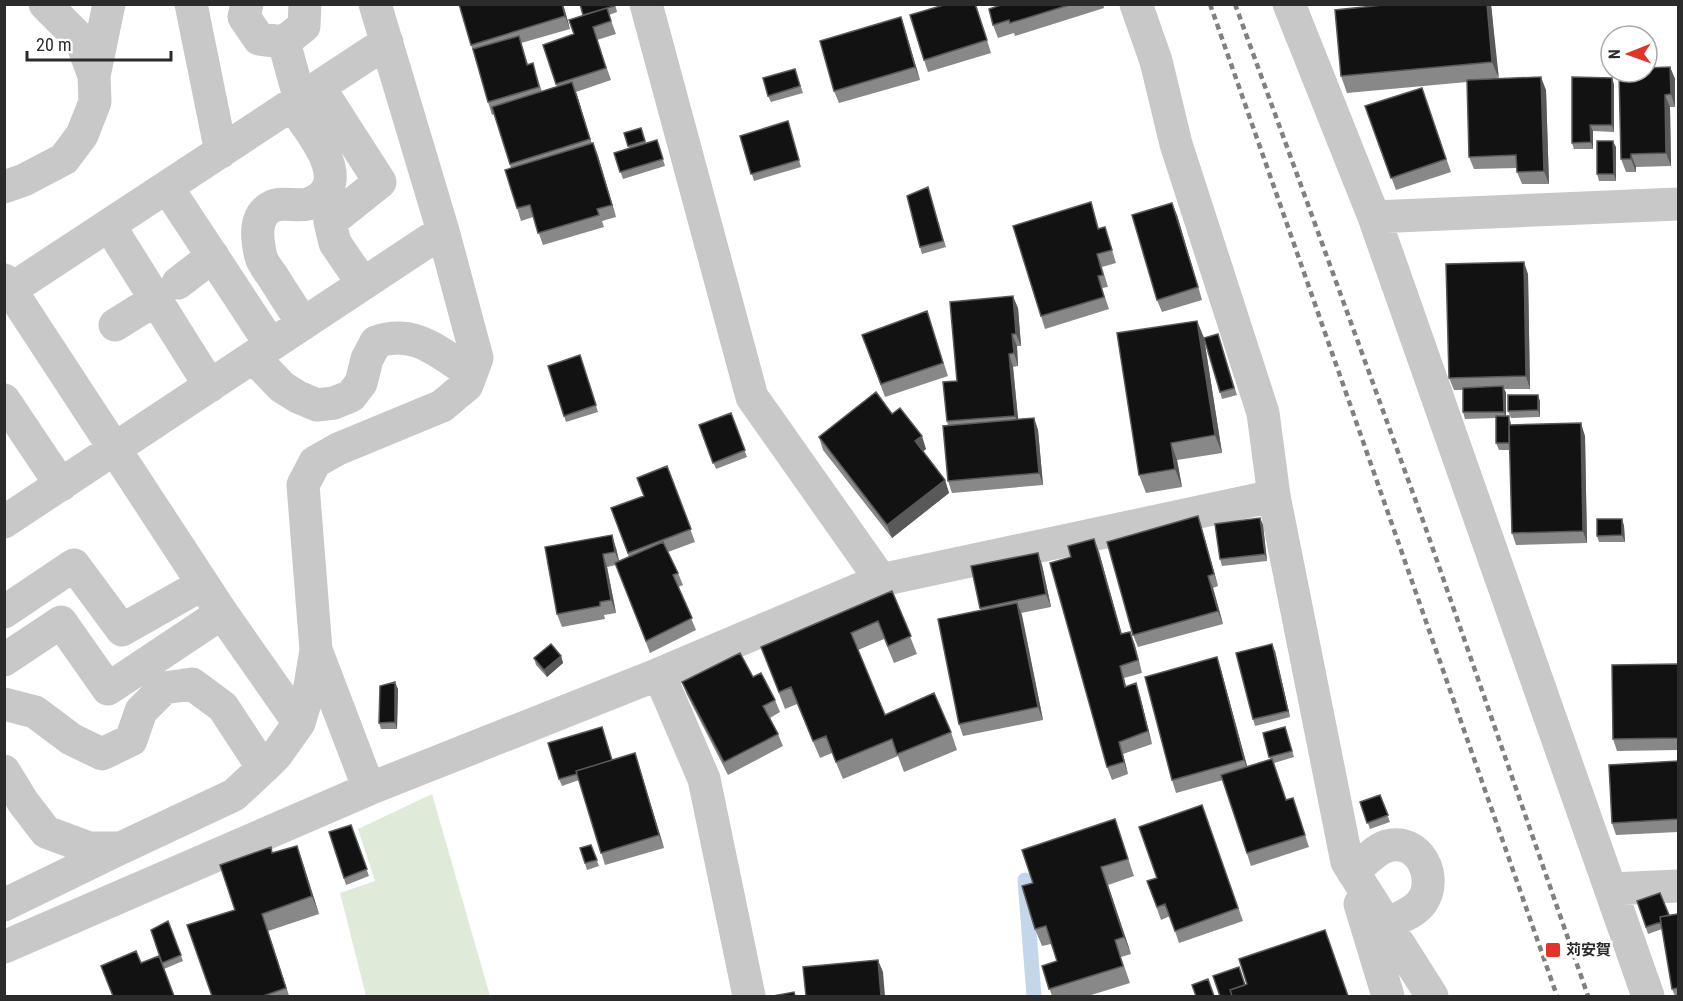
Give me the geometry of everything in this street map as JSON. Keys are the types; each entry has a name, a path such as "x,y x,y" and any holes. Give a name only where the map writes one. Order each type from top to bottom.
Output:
{"street":[{"path":"45,4 81,40 94,76"},
{"path":"4,187 24,180 64,159 82,135 95,102 94,76 109,4"},
{"path":"191,4 221,152"},
{"path":"247,4 244,17 259,39 284,42 304,26 305,4"},
{"path":"4,905 234,795 277,754 299,723 310,686 316,650 303,485 315,462 338,449 442,406 467,385 477,358 443,231 375,4"},
{"path":"646,4 752,397 881,580"},
{"path":"1137,4 1156,61 1176,144 1263,413 1274,496 1350,867 1388,996"},
{"path":"1289,4 1374,217 1648,996"},
{"path":"284,42 303,98 329,162 330,182 324,194 308,204 272,206 264,213 258,224 257,235 262,259 303,324"},
{"path":"299,723 222,614 7,288 110,225 387,42"},
{"path":"303,98 380,182 330,222 335,243 363,284"},
{"path":"167,187 213,256 282,387 317,405 334,403 351,396 361,383 367,359 376,342 391,337 412,338 471,373"},
{"path":"1374,217 1678,204"},
{"path":"110,225 167,291 210,386"},
{"path":"4,522 443,231"},
{"path":"115,325 167,291 213,256"},
{"path":"5,402 60,485"},
{"path":"4,947 369,789 659,674 881,580 1274,496"},
{"path":"4,612 74,565 122,630 203,584"},
{"path":"4,660 61,622 108,689 222,614"},
{"path":"316,650 369,789"},
{"path":"659,674 704,779 749,996"},
{"path":"4,704 35,712 71,739 102,754 131,740 141,711 164,688 192,684 223,707 263,768"},
{"path":"4,771 23,802 46,832 89,848 121,848"},
{"path":"1350,867 1387,846 1405,845 1418,852 1427,869 1429,886 1422,902 1410,913 1386,924"},
{"path":"1350,867 1432,996"},
{"path":"1611,889 1678,886"}],"green space":[{"path":"432,794 490,996 366,996 340,893 375,881 358,829"}],"building":[{"path":"459,4 562,4 565,16 471,45"},
{"path":"580,4 614,4 614,6 583,15"},
{"path":"947,4 975,4 987,40 924,60 910,15"},
{"path":"1004,4 1072,4 1010,23 1009,20 993,25 989,9"},
{"path":"1393,4 1487,4 1492,62 1341,76 1335,10"},
{"path":"607,8 611,21 593,27 606,68 556,84 543,45 574,34 569,20"},
{"path":"901,17 915,67 834,91 820,41"},
{"path":"519,36 527,65 533,63 539,87 488,102 473,49"},
{"path":"1659,67 1670,67 1671,94 1665,95 1666,153 1631,154 1631,159 1621,159 1619,84 1659,84"},
{"path":"795,69 800,86 768,96 763,78"},
{"path":"1541,77 1544,171 1517,172 1516,155 1469,157 1467,80"},
{"path":"1572,77 1599,78 1599,84 1612,84 1612,125 1590,125 1591,142 1572,143"},
{"path":"572,82 590,139 510,164 492,107"},
{"path":"1422,88 1446,159 1391,178 1365,106"},
{"path":"788,121 799,160 751,174 740,136"},
{"path":"641,128 645,141 628,146 624,133"},
{"path":"657,140 663,159 620,172 614,153"},
{"path":"1597,141 1613,141 1614,174 1597,174"},
{"path":"593,143 612,205 597,209 599,215 538,233 530,205 517,208 505,170"},
{"path":"928,187 943,241 920,247 907,196"},
{"path":"1091,202 1098,229 1105,227 1112,250 1097,254 1103,275 1098,276 1104,297 1041,316 1013,226"},
{"path":"1172,203 1198,287 1157,300 1132,215"},
{"path":"1524,262 1526,376 1449,378 1446,264"},
{"path":"1013,296 1016,334 1012,334 1014,353 1009,354 1015,416 947,421 943,382 957,381 950,302"},
{"path":"927,311 943,363 881,384 862,335"},
{"path":"1197,321 1215,435 1171,443 1175,469 1139,475 1117,333"},
{"path":"1218,334 1234,388 1220,392 1204,338"},
{"path":"580,355 596,405 564,416 548,366"},
{"path":"1503,386 1504,412 1463,412 1463,388"},
{"path":"876,392 892,414 900,408 922,436 915,441 945,480 887,525 819,437"},
{"path":"1508,395 1538,395 1538,410 1508,411"},
{"path":"731,413 745,450 713,463 699,425"},
{"path":"1496,416 1509,416 1509,443 1496,443"},
{"path":"1034,418 1039,473 948,481 943,426"},
{"path":"1581,423 1583,531 1512,533 1509,425"},
{"path":"667,466 691,529 628,553 611,508 644,496 637,478"},
{"path":"1198,516 1214,574 1208,576 1218,611 1133,635 1107,542"},
{"path":"1260,518 1265,554 1220,559 1215,524"},
{"path":"1597,519 1622,519 1622,535 1597,536"},
{"path":"612,535 615,552 603,554 611,600 600,602 600,606 557,614 545,547"},
{"path":"1094,539 1121,634 1130,632 1138,660 1120,666 1125,687 1136,683 1148,731 1119,742 1124,762 1107,767 1050,563 1071,557 1068,546"},
{"path":"663,542 678,573 673,575 692,618 646,641 615,563"},
{"path":"1038,553 1046,594 980,608 971,566"},
{"path":"892,591 911,636 888,646 878,621 851,633 885,715 934,693 951,732 897,754 892,739 836,762 826,736 813,741 791,687 779,692 761,647"},
{"path":"1017,603 1038,707 959,724 938,619"},
{"path":"551,644 561,656 544,670 534,658"},
{"path":"1272,644 1288,711 1253,719 1236,653"},
{"path":"740,653 753,677 761,673 775,700 763,706 778,734 724,762 682,682"},
{"path":"1217,657 1244,760 1172,780 1145,677"},
{"path":"1678,664 1678,738 1613,739 1612,665"},
{"path":"395,682 395,722 379,723 380,686"},
{"path":"602,727 612,760 559,779 548,743"},
{"path":"1285,727 1292,751 1269,757 1263,733"},
{"path":"635,753 659,835 601,853 576,771"},
{"path":"1272,759 1286,800 1293,798 1305,835 1247,853 1221,775"},
{"path":"1678,761 1678,819 1612,823 1609,765"},
{"path":"1380,795 1388,815 1367,823 1360,802"},
{"path":"1202,805 1238,908 1175,931 1165,904 1157,907 1147,881 1157,878 1139,827"},
{"path":"1115,819 1128,859 1101,867 1124,937 1115,940 1123,966 1049,989 1042,966 1057,961 1046,926 1035,929 1022,886 1033,883 1022,850"},
{"path":"351,825 367,869 344,878 329,832"},
{"path":"591,845 597,860 585,863 580,848"},
{"path":"297,846 312,896 262,914 286,988 263,996 212,996 187,925 235,910 220,865 271,847 272,853"},
{"path":"1660,893 1669,915 1660,917 1661,922 1646,927 1637,901"},
{"path":"1678,914 1678,988 1672,989 1660,917"},
{"path":"168,921 181,955 162,963 151,930"},
{"path":"1325,930 1348,996 1232,996 1230,990 1247,984 1239,959"},
{"path":"136,951 141,963 159,956 174,996 113,996 101,966"},
{"path":"878,960 881,996 806,996 803,967"},
{"path":"1239,967 1245,985 1230,990 1232,996 1220,996 1213,976"},
{"path":"1208,979 1214,996 1196,996 1192,985"},
{"path":"794,992 795,996 773,996"}],"waterway":[{"path":"1025,880 1034,996"}],"railway":[{"path":"1210,4 1557,996"},
{"path":"1235,4 1426,529 1588,996"}],"place":[{"name":"苅安賀","path":"1553,950"}]}
